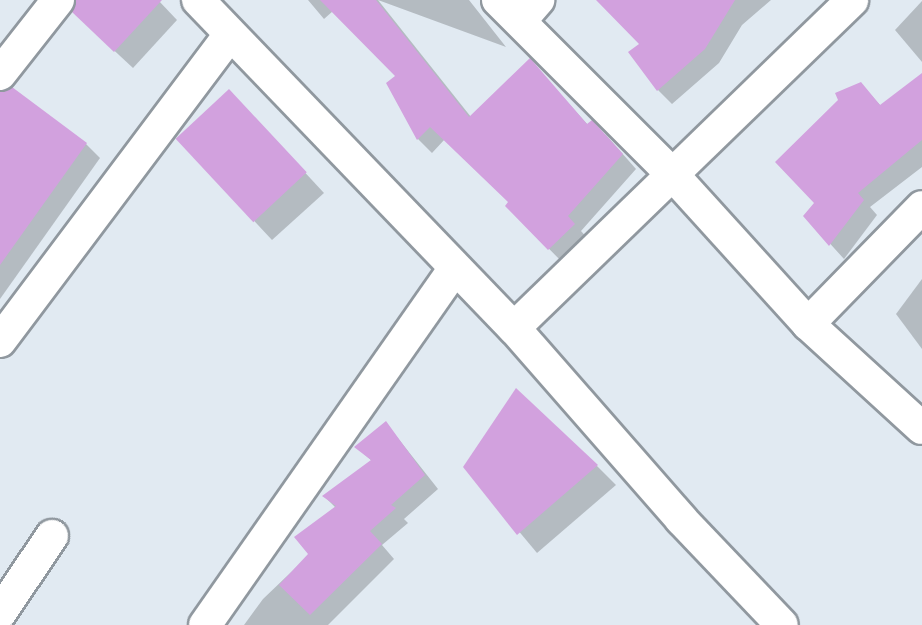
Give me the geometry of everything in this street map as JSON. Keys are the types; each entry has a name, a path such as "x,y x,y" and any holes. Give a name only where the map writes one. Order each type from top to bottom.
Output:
{"street":[{"path":"0,74 58,0"},
{"path":"198,0 454,269 514,328 681,519 782,625"},
{"path":"498,0 529,11 808,324 922,428"},
{"path":"514,328 852,0"},
{"path":"0,341 230,35"},
{"path":"808,324 922,207"},
{"path":"205,625 454,269"},
{"path":"0,613 52,536"}],"building":[{"path":"76,0 162,0 114,52 72,12"},
{"path":"320,0 376,0 469,117 530,58 587,124 592,120 623,154 568,216 575,224 548,250 505,206 508,202 430,127 417,140 386,83 395,76"},
{"path":"596,0 735,0 705,49 657,91 628,52 639,44"},
{"path":"922,73 922,140 858,193 864,200 829,246 803,216 814,203 775,162 838,100 835,93 861,82 880,105"},
{"path":"12,87 87,143 0,265 0,92"},
{"path":"229,89 307,172 253,222 176,139"},
{"path":"516,388 598,465 517,535 463,467"},
{"path":"386,421 425,475 391,505 396,508 370,531 382,544 310,615 279,585 308,554 294,537 336,506 322,496 371,460 354,447"}]}
